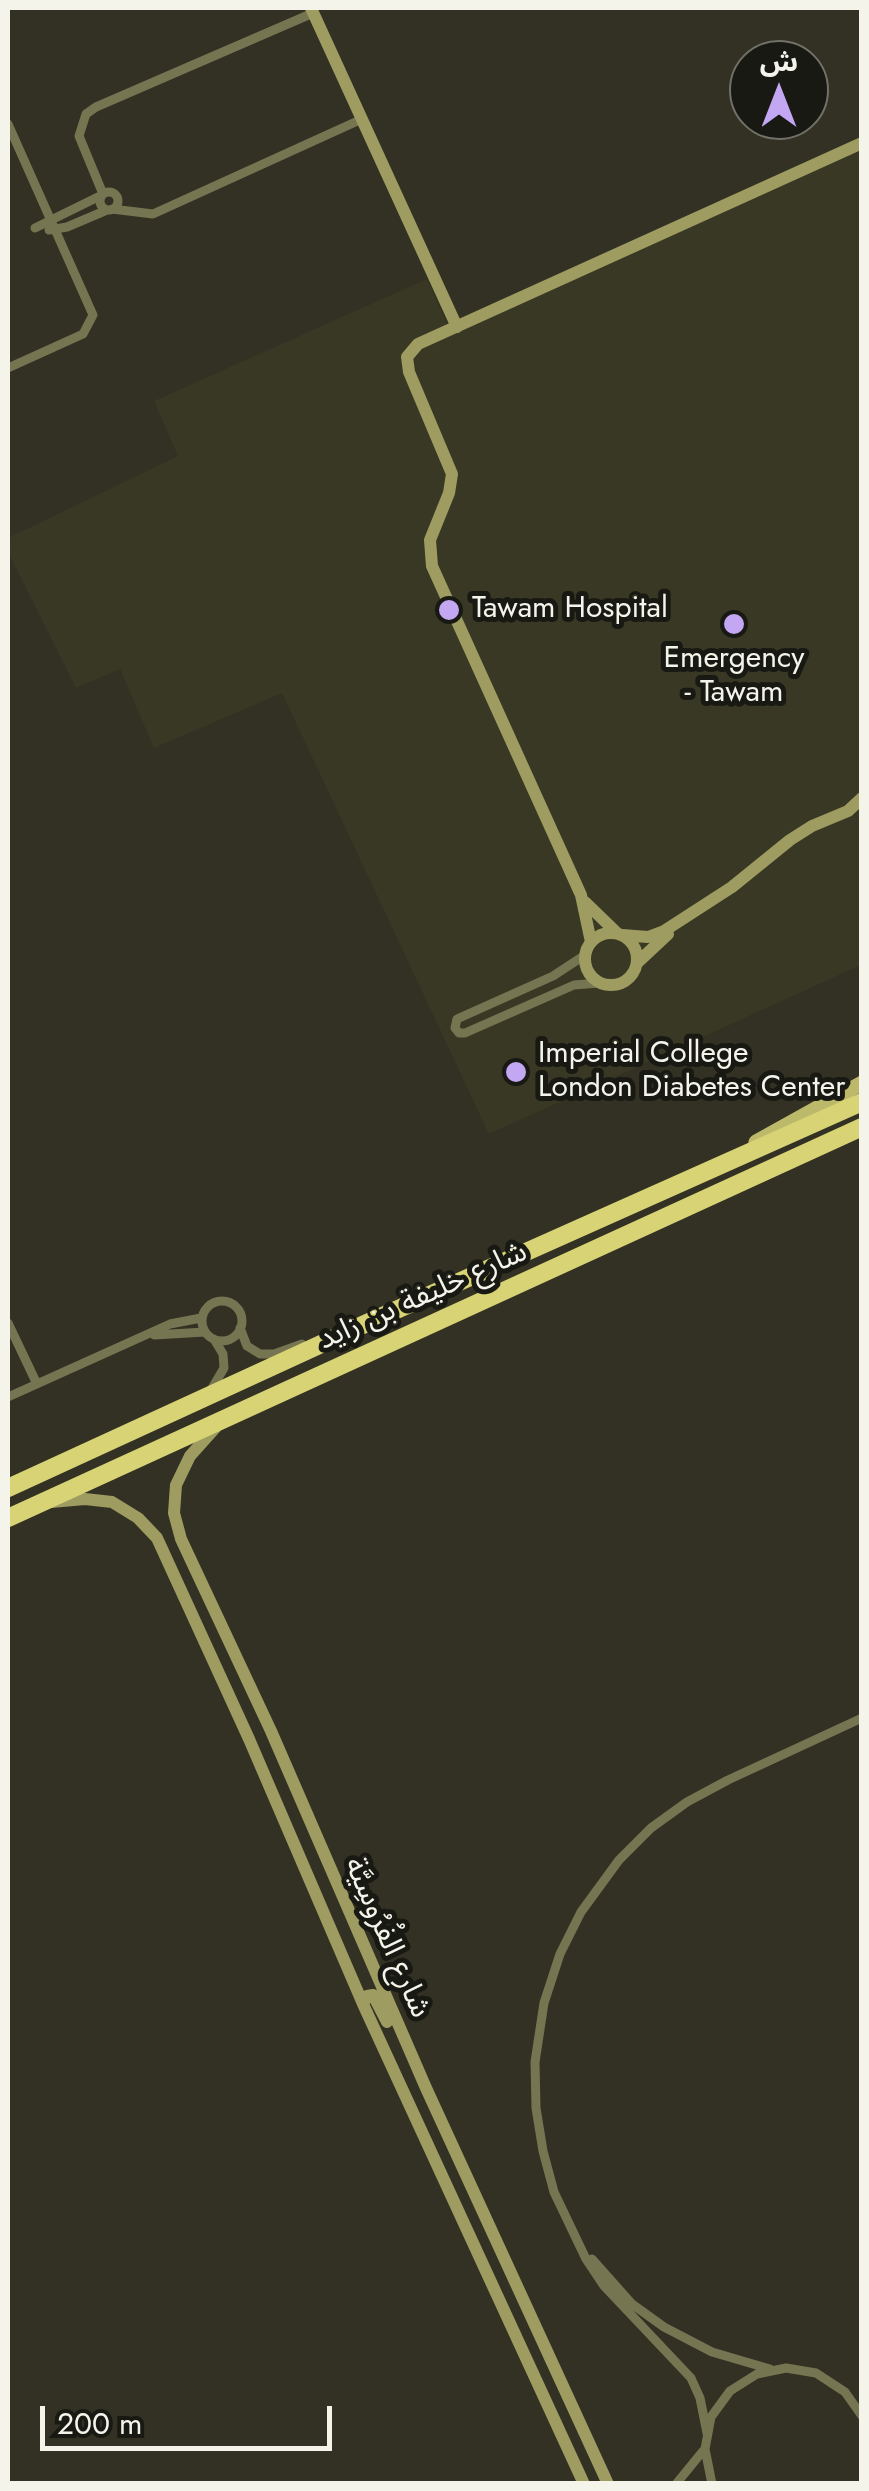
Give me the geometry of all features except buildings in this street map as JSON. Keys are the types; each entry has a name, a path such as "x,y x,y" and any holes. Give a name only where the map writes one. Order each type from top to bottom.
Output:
{"highway":[{"name":"شارع خليفة بن زايد","path":"8,1488 862,1102"},
{"name":"شارع خليفة بن زايد","path":"8,1518 862,1127"}],"main road":[{"name":"شارع خليفة بن زايد","path":"724,1163 862,1083"}],"street":[{"path":"362,119 153,214 134,213 109,200 79,136 82,120 92,109 312,10 458,327"},
{"path":"8,124 91,308 92,322 83,334 8,368"},
{"path":"637,963 634,947 600,920 581,896 430,560 432,533 452,474 406,362 413,347 862,142"},
{"path":"54,226 63,213 109,200"},
{"path":"36,231 109,200"},
{"path":"862,798 848,810 801,833 732,887 664,930 648,937 605,933 553,976 458,1019 454,1028 465,1033 574,985 624,982 658,941 743,888 795,845 845,817 862,814"},
{"path":"581,896 587,971 599,982"},
{"path":"8,1397 170,1324 202,1318 212,1303 226,1301 238,1309 242,1318 240,1328 230,1339 173,1332 142,1338"},
{"path":"202,1318 223,1354 224,1368 204,1398"},
{"path":"8,1323 37,1384"},
{"path":"240,1328 247,1346 270,1355 366,1323"},
{"name":"شارع الفُرُوسِيَّة","path":"226,1417 199,1444 183,1468 174,1499 176,1526 271,1731 426,2088 608,2484"},
{"name":"شارع الفُرُوسِيَّة","path":"39,1503 112,1502 138,1518 157,1538 250,1739 363,2004 584,2484"},
{"path":"712,2484 704,2449 706,2432 700,2398 686,2370 610,2293 583,2250 552,2184 536,2097 536,2052 544,2003 573,1927 619,1860 669,1814 728,1780 862,1718"},
{"path":"363,2004 367,1996 373,1995 414,2074 426,2088"},
{"path":"583,2250 632,2304 664,2327 712,2352 773,2369 799,2369 832,2381 862,2416"},
{"path":"706,2432 719,2403 730,2391 773,2369"},
{"path":"676,2484 704,2449"}],"shaded area":[{"name":"Tawam Hospital","path":"861,147 861,965 489,1134 282,693 154,748 120,669 76,688 8,552 8,538 178,456 154,401 427,279 450,330"}],"place":[{"name":"Tawam Hospital","path":"449,610"},
{"name":"Emergency - Tawam","path":"734,624"},
{"name":"Imperial College London Diabetes Center","path":"516,1072"}]}
